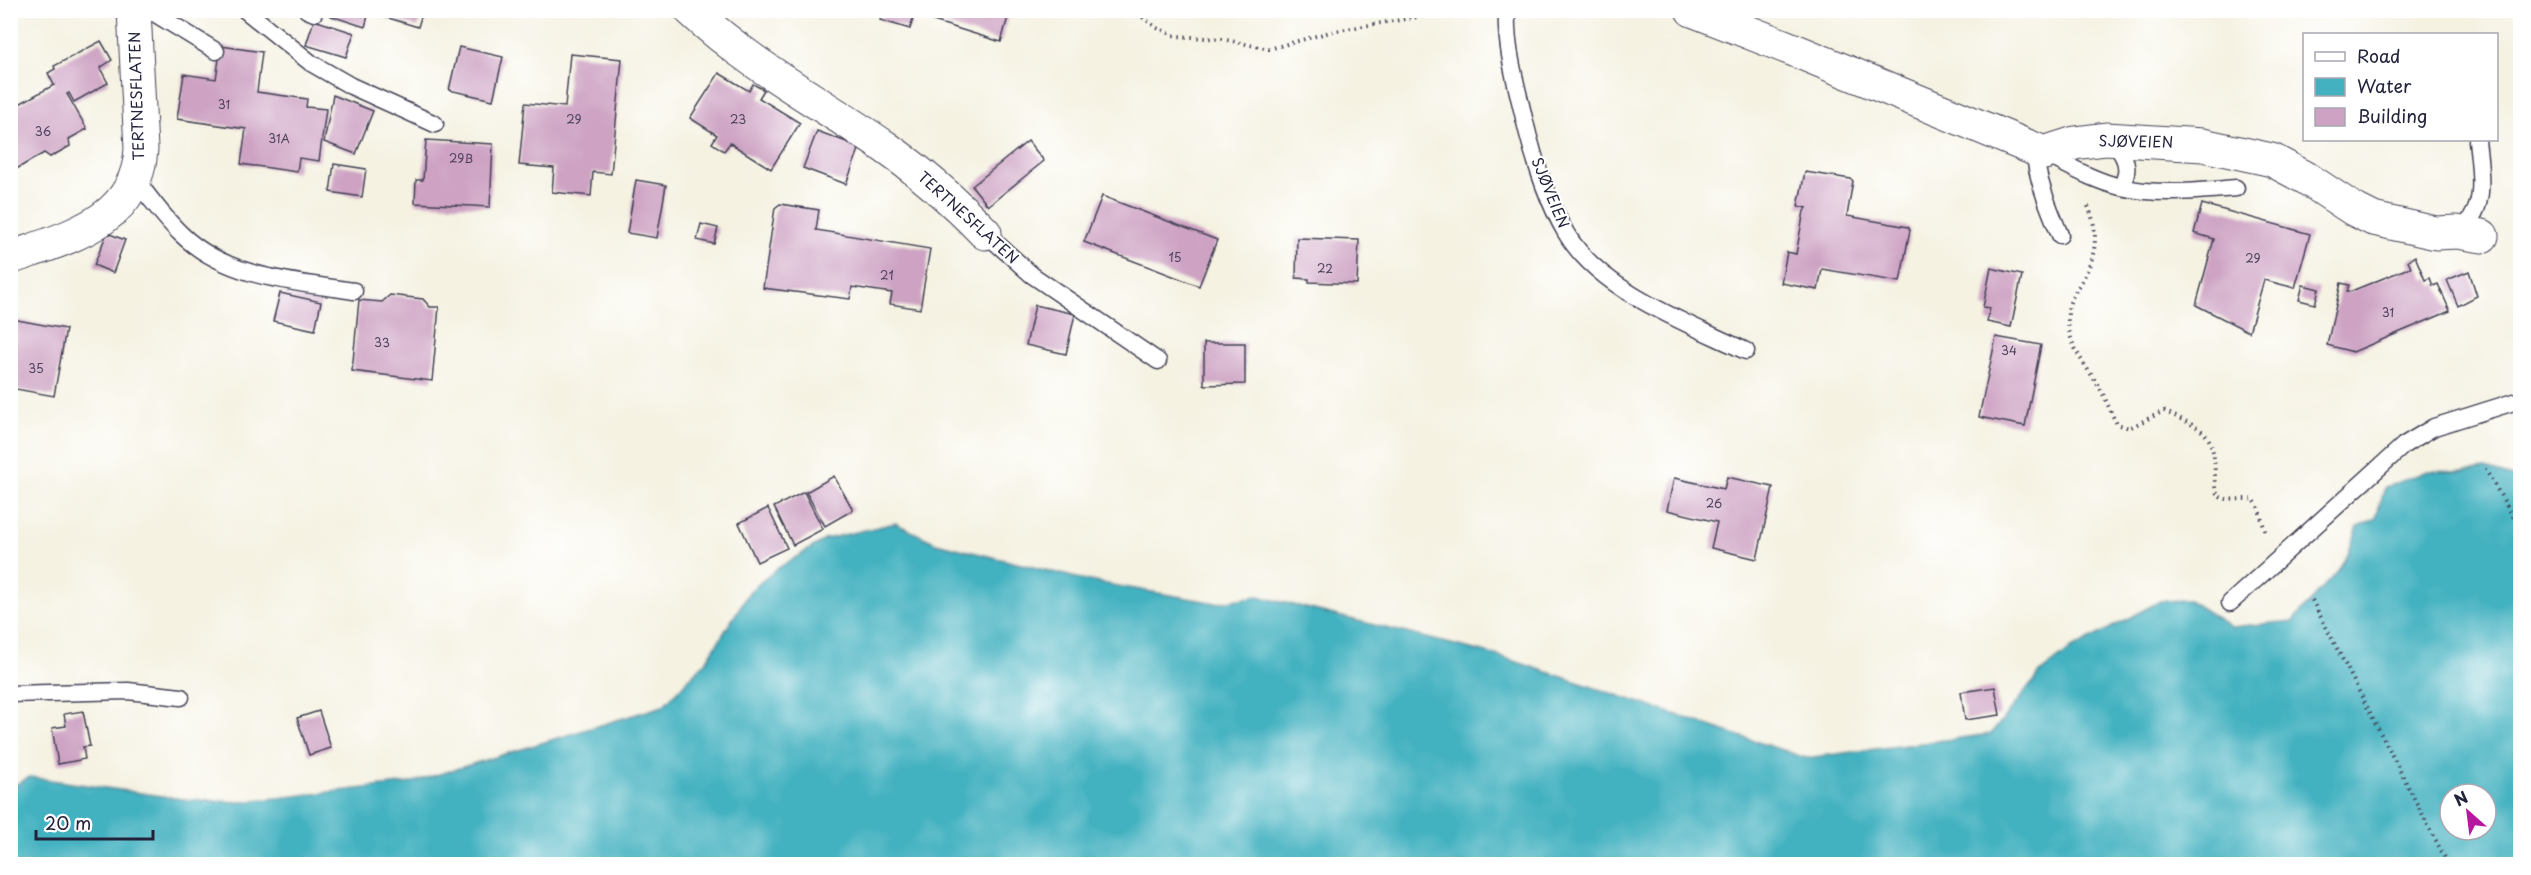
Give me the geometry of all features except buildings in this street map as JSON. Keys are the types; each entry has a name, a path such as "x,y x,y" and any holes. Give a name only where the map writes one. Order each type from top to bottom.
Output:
{"street":[{"name":"TERTNESFLATEN","path":"10,258 73,235 98,222 117,207 136,180 141,149 134,10"},
{"name":"TERTNESFLATEN","path":"691,10 747,56 886,147 950,197 985,232"},
{"path":"1692,10 2039,151"},
{"name":"SJØVEIEN","path":"2039,151 2075,143 2112,139 2203,145 2272,160 2373,219 2436,233 2469,234"}],"lane":[{"path":"149,10 216,51"},
{"path":"244,10 311,63 351,86 435,124"},
{"name":"SJØVEIEN","path":"1508,10 1512,66 1528,136 1551,201 1566,233 1582,255 1643,303 1746,351"},
{"path":"2112,139 2126,160 2126,178 2121,187"},
{"path":"2469,234 2468,225 2476,213 2480,198 2477,141"},
{"path":"2060,235 2036,171 2039,151 2082,173 2121,187 2174,192 2236,188"},
{"name":"TERTNESFLATEN","path":"136,180 180,233 199,249 223,263 282,280 354,291"},
{"name":"TERTNESFLATEN","path":"985,232 1032,275 1158,361"},
{"path":"2230,603 2404,445 2434,427 2520,400"},
{"path":"10,694 128,691 181,697"}],"path":[{"path":"1133,10 1157,28 1176,36 1222,39 1269,49 1334,31 1429,15 1441,10"},
{"path":"1141,16 1146,10"},
{"path":"2086,202 2094,220 2097,237 2093,259 2067,311 2069,334 2075,352 2100,387 2117,423 2129,428 2164,411 2202,430 2210,438 2215,459 2218,495 2223,498 2254,500 2258,506 2267,538"},
{"path":"2485,470 2520,528"},
{"path":"2312,600 2448,864"}],"water":[{"path":"2485,469 2520,479 2520,864 11,864 11,787 30,777 190,800 242,802 410,783 663,706 707,660 750,591 778,568 826,539 895,523 936,543 1089,581 1216,603 1258,596 1499,656 1806,758 1991,734 2041,672 2070,650 2160,601 2189,600 2231,627 2293,621 2336,573 2348,554 2358,527 2376,518 2385,487 2428,471 2463,472"}]}
